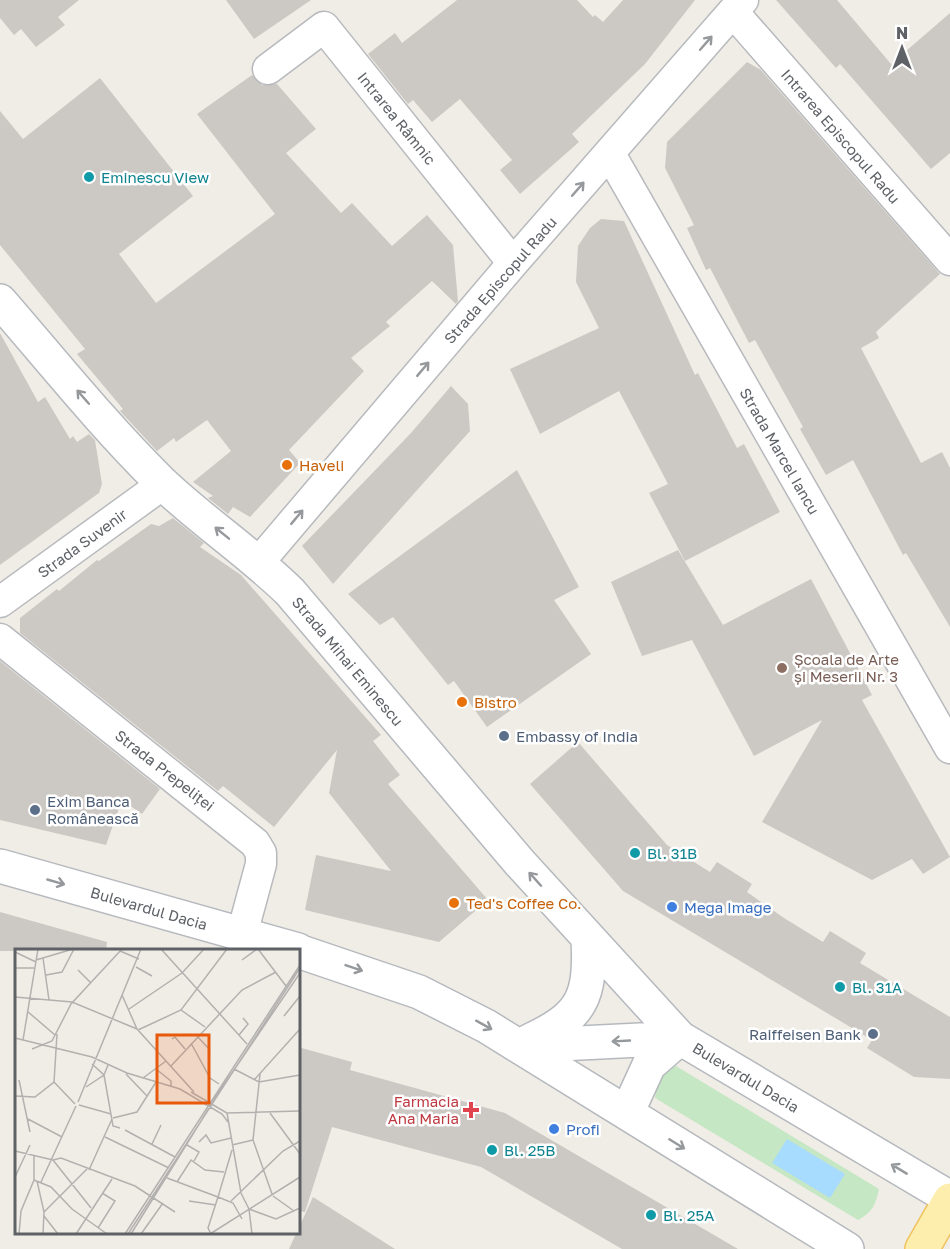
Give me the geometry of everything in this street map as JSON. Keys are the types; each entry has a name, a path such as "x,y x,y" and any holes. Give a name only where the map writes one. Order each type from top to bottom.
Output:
{"main road":[{"name":"Strada Mihai Eminescu","path":"0,301 100,417 163,483 259,562 312,617 441,771 588,939 680,1038"},
{"name":"Bulevardul Dacia","path":"0,866 291,949"},
{"path":"520,1046 568,1020 578,1008 586,992 590,971 588,939"},
{"name":"Bulevardul Dacia","path":"300,952 419,992 486,1026 847,1249"},
{"path":"627,1113 649,1065 680,1038"},
{"name":"Bulevardul Dacia","path":"520,1046 680,1038 950,1199"},
{"path":"922,1249 950,1199"}],"street":[{"name":"Strada Episcopul Radu","path":"259,562 513,263 738,6"},
{"name":"Intrarea Episcopul Radu","path":"738,6 950,260"},
{"name":"Intrarea Râmnic","path":"268,69 324,27 513,263"},
{"name":"Strada Marcel Iancu","path":"609,154 950,748"},
{"name":"Strada Suvenir","path":"0,602 163,483"},
{"name":"Strada Prepeliței","path":"0,639 255,843 261,853 261,864 242,934"}],"green space":[{"path":"676,1066 879,1189 875,1204 870,1211 858,1220 655,1098 661,1079"}],"water":[{"path":"787,1139 845,1174 830,1198 772,1163"}],"building":[{"path":"0,0 79,0 58,17 65,25 36,47 21,29 14,35 0,18"},
{"path":"226,0 311,0 254,39"},
{"path":"457,0 577,0 593,17 595,15 603,22 623,0 695,0 645,64 572,134 579,142 520,194 500,170 512,160 460,99 432,122 413,100 408,104 368,54 395,33 402,43"},
{"path":"776,0 837,0 891,64 950,13 950,153 931,169 840,64 836,68"},
{"path":"747,62 761,70 940,274 876,332 879,338 861,348 921,463 942,452 950,468 950,627 906,553 903,555 853,460 826,475 800,429 803,427 755,340 749,343 710,268 706,270 687,228 694,225 665,168 667,142"},
{"path":"252,75 262,85 277,84 316,129 286,153 341,213 352,203 392,246 427,215 453,245 458,301 456,304 432,281 386,322 390,326 351,358 364,371 289,450 300,463 250,517 233,507 228,514 208,498 213,496 193,482 231,451 207,420 176,442 174,438 157,451 120,411 123,409 77,354 85,349 0,245 0,111 23,139 100,78 193,196 119,254 156,303 275,214 197,114"},
{"path":"601,219 624,221 695,375 698,373 737,448 744,444 780,512 685,561 649,493 668,484 619,391 540,434 510,369 599,328 576,282 578,246 590,228"},
{"path":"0,333 38,402 45,397 70,439 73,436 77,442 89,434 95,440 102,484 99,493 0,565"},
{"path":"451,386 468,404 470,431 333,584 302,546 411,433"},
{"path":"517,470 579,587 554,600 591,654 487,727 454,681 448,685 393,617 380,625 348,594"},
{"path":"173,518 204,543 200,547 241,575 381,735 373,741 400,775 388,784 488,900 439,942 305,910 316,855 391,871 329,793 337,750 274,827 223,786 218,791 20,633 20,618 57,589 59,591 97,560 99,561 151,524 159,526"},
{"path":"678,550 723,625 811,579 872,695 862,700 950,857 923,874 912,859 872,880 762,822 822,720 754,756 692,640 642,656 611,582"},
{"path":"0,661 160,789 142,814 122,800 106,845 0,820"},
{"path":"578,742 667,845 710,872 717,862 752,884 747,892 784,918 823,942 830,931 866,953 860,963 950,1017 950,1079 914,1077 867,1048 872,1040 623,891 530,784"},
{"path":"0,912 107,942 106,949 0,951"},
{"name":"Bl. 25B","path":"300,1048 352,1062 350,1070 505,1113 738,1249 622,1249 481,1167 332,1127 305,1212 300,1211"},
{"path":"313,1197 395,1249 289,1249 296,1234 300,1234 300,1225"}],"place":[{"name":"Eminescu View","path":"89,177"},
{"name":"Haveli","path":"287,465"},
{"name":"Școala de Arte și Meserii Nr. 3","path":"782,668"},
{"name":"Bistro","path":"462,702"},
{"name":"Embassy of India","path":"504,736"},
{"name":"Exim Banca Românească","path":"35,810"},
{"name":"Bl. 31B","path":"635,853"},
{"name":"Ted's Coffee Co.","path":"454,903"},
{"name":"Mega Image","path":"672,907"},
{"name":"Bl. 31A","path":"840,987"},
{"name":"Raiffeisen Bank","path":"873,1034"},
{"name":"Farmacia Ana Maria","path":"471,1110"},
{"name":"Profi","path":"554,1129"},
{"name":"Bl. 25B","path":"492,1150"},
{"name":"Bl. 25A","path":"651,1215"}]}
